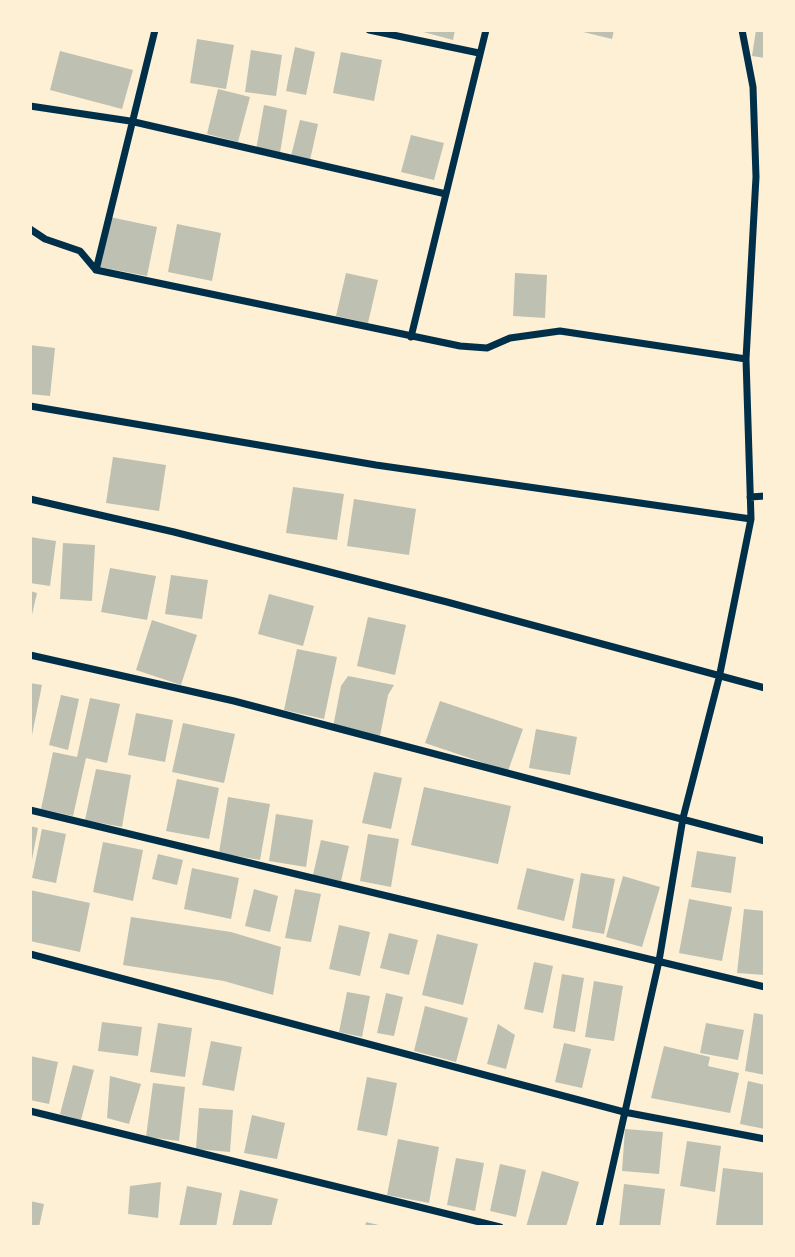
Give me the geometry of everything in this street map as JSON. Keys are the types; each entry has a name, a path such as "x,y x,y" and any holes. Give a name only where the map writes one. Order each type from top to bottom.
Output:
{"street":[{"path":"96,270 130,121 155,30"},
{"path":"369,30 479,53"},
{"path":"411,337 486,30"},
{"path":"598,1227 659,961 683,818 719,678 751,519 746,359 756,177 753,86 742,30"},
{"path":"30,106 130,121 446,194"},
{"path":"30,229 45,239 80,251 96,270 411,337 487,348 510,338 560,331 746,359"},
{"path":"30,406 376,465 751,519"},
{"path":"750,497 765,496"},
{"path":"30,499 174,532 447,602 719,678 765,688"},
{"path":"30,655 247,705 765,841"},
{"path":"30,810 765,988"},
{"path":"30,954 624,1112 765,1139"},
{"path":"30,1111 500,1227"}],"building":[{"path":"416,30 455,30 453,40"},
{"path":"575,30 614,30 612,39"},
{"path":"756,30 765,30 765,58 752,56"},
{"path":"197,39 234,45 226,89 190,83"},
{"path":"295,47 315,52 306,95 286,91"},
{"path":"251,50 282,55 276,96 245,92"},
{"path":"60,51 133,70 122,109 50,90"},
{"path":"341,52 382,60 374,101 333,93"},
{"path":"218,89 250,97 238,142 207,134"},
{"path":"264,105 287,110 280,153 256,150"},
{"path":"300,120 318,124 310,160 291,156"},
{"path":"411,135 444,143 434,180 401,172"},
{"path":"110,217 157,227 147,276 100,267"},
{"path":"177,224 221,233 212,281 168,272"},
{"path":"346,273 378,280 368,323 336,316"},
{"path":"515,273 547,275 545,318 513,316"},
{"path":"30,345 55,348 50,396 30,394"},
{"path":"113,457 166,465 159,511 106,503"},
{"path":"293,487 344,494 337,540 286,533"},
{"path":"354,499 416,509 409,555 347,546"},
{"path":"30,537 56,541 50,586 30,583"},
{"path":"63,543 95,545 92,601 60,599"},
{"path":"110,568 156,576 147,620 101,612"},
{"path":"171,575 208,580 202,619 165,614"},
{"path":"30,591 37,593 31,619 30,619"},
{"path":"269,594 314,606 303,646 258,634"},
{"path":"368,617 406,625 395,675 357,666"},
{"path":"152,620 197,635 181,685 136,670"},
{"path":"297,649 337,657 324,719 284,710"},
{"path":"348,676 394,685 388,695 380,736 333,727 341,686"},
{"path":"30,683 42,685 31,740 30,739"},
{"path":"61,695 79,699 68,750 49,745"},
{"path":"90,698 120,704 107,763 86,758 73,816 41,809 53,752 77,757"},
{"path":"440,701 523,729 508,771 425,743"},
{"path":"136,713 173,720 165,762 128,755"},
{"path":"183,723 235,734 224,783 172,772"},
{"path":"536,729 577,737 570,775 529,768"},
{"path":"96,769 131,775 122,827 85,820"},
{"path":"374,772 402,778 391,829 362,823"},
{"path":"177,779 219,788 209,839 166,831"},
{"path":"424,787 511,806 498,864 411,845"},
{"path":"228,797 270,804 260,860 219,853"},
{"path":"276,814 313,820 306,867 269,861"},
{"path":"30,826 38,828 31,865 30,865"},
{"path":"42,829 66,834 56,883 32,878"},
{"path":"368,834 399,839 391,887 360,881"},
{"path":"321,840 349,846 341,881 313,875"},
{"path":"103,842 143,850 133,901 93,892"},
{"path":"697,851 736,857 731,893 691,887"},
{"path":"158,854 183,860 177,885 152,879"},
{"path":"192,868 239,878 231,919 184,909"},
{"path":"527,868 574,879 564,921 517,909"},
{"path":"581,873 615,879 604,934 572,928"},
{"path":"623,876 660,887 642,947 606,937"},
{"path":"254,889 278,896 270,932 245,926"},
{"path":"295,889 321,894 311,942 285,938"},
{"path":"30,890 90,903 80,952 30,941"},
{"path":"689,899 732,907 722,961 679,953"},
{"path":"744,909 765,911 765,975 737,973"},
{"path":"131,917 231,932 281,947 273,995 224,981 123,965"},
{"path":"339,925 370,932 360,976 329,969"},
{"path":"389,933 418,940 409,975 380,968"},
{"path":"437,934 478,944 463,1005 422,995"},
{"path":"534,962 553,966 543,1013 524,1009"},
{"path":"562,974 584,978 575,1032 553,1028"},
{"path":"594,981 623,986 614,1041 585,1037"},
{"path":"347,992 370,996 362,1037 339,1032"},
{"path":"386,993 403,997 394,1036 377,1033"},
{"path":"425,1006 468,1018 456,1062 414,1051"},
{"path":"754,1013 765,1015 765,1075 745,1071"},
{"path":"102,1022 142,1027 138,1056 98,1051"},
{"path":"158,1023 192,1028 185,1077 150,1072"},
{"path":"706,1023 744,1030 738,1060 700,1053"},
{"path":"498,1024 515,1035 506,1069 487,1064"},
{"path":"211,1041 242,1047 234,1091 202,1085"},
{"path":"564,1043 591,1049 582,1088 555,1082"},
{"path":"664,1046 710,1057 708,1066 739,1073 730,1113 651,1098"},
{"path":"30,1056 58,1062 49,1104 30,1100"},
{"path":"73,1065 94,1070 81,1120 60,1114"},
{"path":"110,1076 141,1084 129,1124 107,1118"},
{"path":"367,1077 397,1083 387,1136 357,1130"},
{"path":"748,1081 765,1085 765,1129 740,1124"},
{"path":"153,1083 185,1087 179,1141 146,1137"},
{"path":"199,1108 233,1110 230,1152 196,1149"},
{"path":"252,1115 285,1123 277,1159 244,1153"},
{"path":"625,1129 663,1132 659,1174 622,1171"},
{"path":"398,1139 439,1147 429,1203 387,1195"},
{"path":"687,1141 721,1146 715,1192 680,1186"},
{"path":"456,1158 484,1163 475,1211 447,1205"},
{"path":"500,1164 526,1170 516,1217 490,1211"},
{"path":"723,1168 765,1173 765,1227 716,1225"},
{"path":"542,1171 579,1182 566,1227 526,1227"},
{"path":"161,1182 158,1218 128,1214 130,1186"},
{"path":"624,1184 665,1189 660,1227 619,1227"},
{"path":"187,1186 222,1193 216,1227 179,1227"},
{"path":"240,1190 278,1199 271,1227 232,1227"},
{"path":"30,1201 44,1204 39,1227 30,1227"},
{"path":"366,1222 383,1226 383,1227 365,1227"}]}
